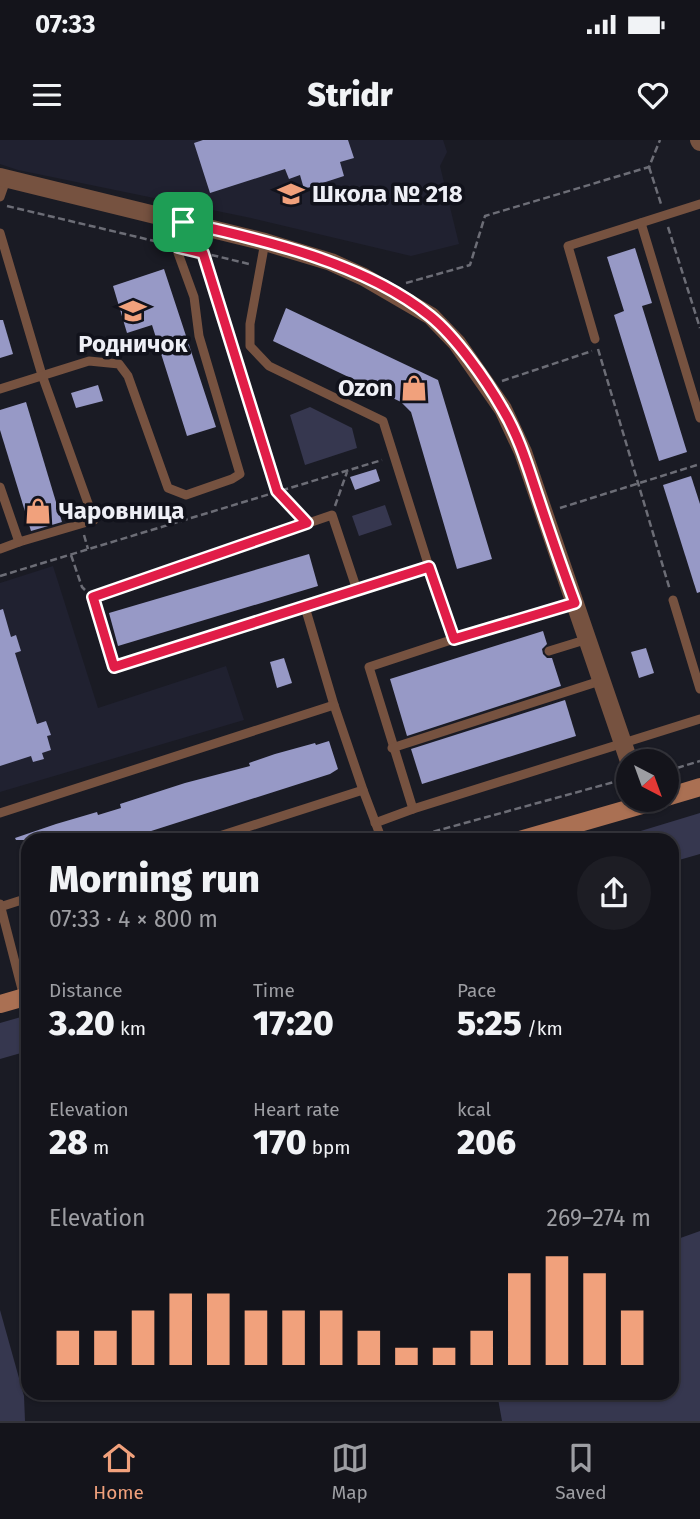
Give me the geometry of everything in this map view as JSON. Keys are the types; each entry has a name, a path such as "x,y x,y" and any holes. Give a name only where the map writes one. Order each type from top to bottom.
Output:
{"main road":[{"path":"679,793 700,787"},
{"path":"543,833 616,810"},
{"path":"0,1004 21,998"}],"street":[{"path":"3,178 265,242 331,262 386,289 430,316 457,343 503,409 523,452 625,749"}],"lane":[{"path":"0,197 3,178"},
{"path":"597,344 568,246 700,204"},
{"path":"0,389 89,362 119,364 128,376 168,488 186,495 240,474 199,336 194,298 178,253 183,222"},
{"path":"641,223 700,418"},
{"path":"0,233 42,375 94,520 0,549"},
{"path":"265,242 250,324 250,346 268,366 383,421 454,639"},
{"path":"0,487 19,542"},
{"path":"357,590 332,515 93,597 114,667 305,607 429,567"},
{"path":"673,600 700,689"},
{"path":"413,809 369,667 575,603"},
{"path":"305,607 334,705 379,833"},
{"path":"550,651 588,639"},
{"path":"393,748 600,681"},
{"path":"0,813 334,705"},
{"path":"635,749 700,719"},
{"path":"375,822 413,809 616,756"},
{"path":"229,833 363,790"},
{"path":"21,900 0,906 21,979"}],"path":[{"path":"660,140 649,167 700,328"},
{"path":"386,289 470,265 485,216 649,167"},
{"path":"0,204 259,267"},
{"path":"203,253 277,491 307,523"},
{"path":"487,386 597,344 673,600"},
{"path":"0,576 396,456"},
{"path":"544,513 700,464"},
{"path":"332,515 348,471"},
{"path":"71,555 82,587 93,597"},
{"path":"679,767 700,761"},
{"path":"428,833 616,782"}],"shaded area":[{"name":"Школа № 218","path":"0,140 443,140 447,152 440,166 459,244 411,256 251,218 18,170 0,164"},
{"path":"310,407 352,428 357,448 305,465 290,415"},
{"path":"385,505 392,525 359,536 352,516"},
{"path":"53,566 98,708 226,666 244,720 0,792 0,583"},
{"path":"700,813 700,854 679,860 679,833 634,833"},
{"path":"21,1017 21,1053 0,1059 0,1023"},
{"path":"700,1231 700,1421 502,1421 498,1400 679,1400 679,1238"},
{"path":"0,1310 21,1385 25,1421 0,1421"}],"building":[{"path":"203,140 348,140 354,158 340,162 344,176 304,189 300,175 289,179 285,169 210,193 194,143"},
{"path":"635,248 652,303 642,306 687,452 659,461 614,315 624,311 607,257"},
{"path":"164,269 216,427 187,436 152,325 127,333 113,286"},
{"path":"286,308 438,380 492,559 457,569 411,412 401,402 273,341"},
{"path":"0,320 3,320 13,354 0,358"},
{"path":"98,385 103,401 76,408 71,393"},
{"path":"26,402 62,522 31,531 0,430 0,410"},
{"path":"376,469 380,481 355,490 350,477"},
{"path":"691,476 700,504 700,592 697,593 663,485"},
{"path":"309,554 318,586 118,646 109,613"},
{"path":"3,609 11,637 16,635 21,651 15,653 37,724 46,721 51,735 47,736 51,750 42,753 44,759 33,762 31,756 0,766 0,610"},
{"path":"543,631 547,644 542,649 543,654 552,658 561,686 407,736 390,679"},
{"path":"646,648 654,673 639,678 631,652"},
{"path":"284,658 292,683 277,688 270,662"},
{"path":"565,700 576,736 422,784 411,749"},
{"path":"329,741 338,769 330,774 145,833 30,833 97,812 98,815 121,808 120,804 250,766 249,763 275,754 315,743 316,745"}],"place":[{"name":"Школа № 218","path":"291,194"},
{"name":"Родничок","path":"133,311"},
{"name":"Ozon","path":"414,388"},
{"name":"Чаровница","path":"38,511"}],"route":[{"path":"183,222 331,262 399,296 430,316 457,343 503,409 523,452 575,603 454,639 429,567 114,667 93,597 307,523 277,491 203,253 178,247 183,222"}]}
